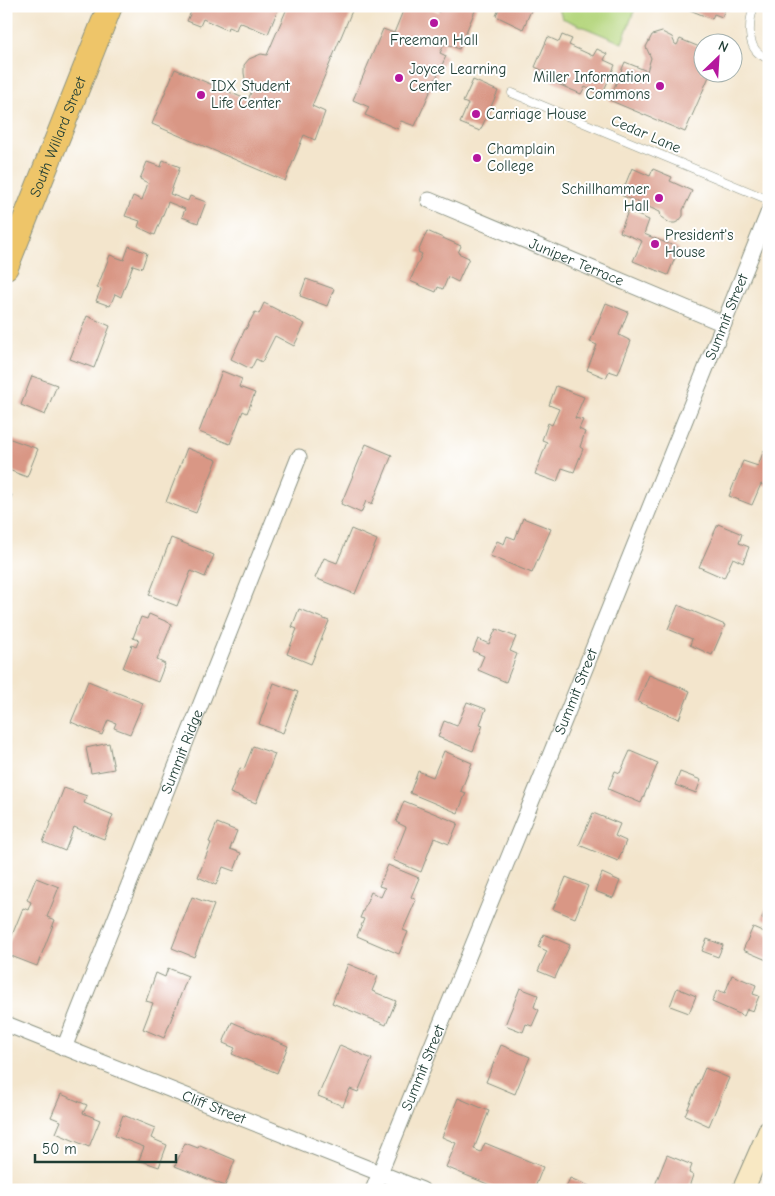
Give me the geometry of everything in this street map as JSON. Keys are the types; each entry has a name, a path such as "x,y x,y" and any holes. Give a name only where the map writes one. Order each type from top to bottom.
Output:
{"main road":[{"name":"South Willard Street","path":"6,267 11,240 110,6"}],"street":[{"name":"Juniper Terrace","path":"429,200 724,324"},
{"name":"Summit Street","path":"373,1190 769,211"},
{"name":"Summit Ridge","path":"64,1048 299,457"},
{"name":"Cliff Street","path":"6,1024 422,1190"},
{"path":"743,1190 769,1131"}],"lane":[{"path":"754,6 750,28 751,42 759,55 769,59"},
{"name":"Cedar Lane","path":"512,93 769,200"}],"green space":[{"path":"558,6 636,6 622,43 562,18"}],"building":[{"path":"199,6 279,7 268,34 239,22 236,30 228,27 227,30 203,19 200,26 187,21 193,7 198,9"},
{"name":"IDX Student Life Center","path":"288,6 326,6 331,9 332,6 354,6 312,106 325,112 315,140 304,135 285,181 152,124 175,69 248,100 252,90 245,79 244,65 249,59 261,54 267,55"},
{"name":"Joyce Learning Center","path":"405,6 426,6 439,12 440,6 477,6 459,49 445,43 440,53 446,56 415,126 401,121 398,129 365,115 369,107 353,100 383,29 394,33"},
{"path":"500,6 533,6 523,29 496,16"},
{"path":"686,6 730,6 728,10 725,9 722,17 714,14 712,19 685,8"},
{"name":"Miller Information Commons","path":"662,32 672,37 677,45 680,39 692,44 692,82 707,82 685,132 609,100 625,62 647,71 651,58 646,47 652,35"},
{"path":"562,35 572,39 569,45 593,56 597,49 607,54 604,60 615,65 602,95 585,87 581,94 551,81 553,75 535,67 548,37 559,42"},
{"name":"Carriage House","path":"473,80 498,91 480,131 460,123 468,104 463,102"},
{"path":"163,160 180,167 170,194 188,201 190,196 206,202 198,223 182,217 185,209 168,202 155,235 138,227 140,221 125,216 133,196 142,200 148,183 140,179 147,162 161,167"},
{"name":"Schillhammer Hall","path":"632,168 650,176 653,169 672,177 670,181 692,191 683,210 683,216 679,221 670,223 661,217 660,212 621,195"},
{"name":"President's House","path":"628,211 649,220 644,234 679,248 668,275 633,261 642,241 620,232"},
{"path":"427,231 461,246 458,253 469,258 458,282 448,277 443,289 438,287 436,292 410,281 422,254 418,252"},
{"path":"129,246 147,253 142,268 133,265 121,297 115,294 110,306 96,301 101,289 97,288 110,255 124,260"},
{"path":"306,279 334,289 327,306 300,296"},
{"path":"264,303 305,324 294,346 275,336 262,362 256,359 251,369 231,359 255,312 259,314"},
{"path":"606,303 628,312 619,335 631,341 618,374 609,371 606,378 587,370 597,345 590,342"},
{"path":"87,316 110,326 94,368 70,359"},
{"path":"222,371 242,379 239,387 255,393 247,413 243,411 230,444 199,432"},
{"path":"32,376 57,385 45,415 21,405"},
{"path":"556,386 584,397 575,418 583,420 579,429 585,432 580,447 583,449 574,472 562,468 557,482 535,474 547,442 542,440 548,423 552,425 559,409 549,405"},
{"path":"8,438 38,449 27,477 6,469 6,443"},
{"path":"366,444 392,455 372,504 366,501 361,513 341,504"},
{"path":"187,448 217,460 196,513 166,502"},
{"path":"764,450 769,452 769,487 761,484 752,505 729,496 743,461 758,466"},
{"path":"6,493 12,495 6,510"},
{"path":"523,518 551,529 532,573 490,556 497,541 504,544 507,536 515,539"},
{"path":"718,524 742,534 739,543 749,547 743,563 733,558 724,578 699,567"},
{"path":"351,529 377,540 355,594 315,578 324,558 337,563"},
{"path":"171,538 214,555 205,577 191,571 177,606 149,595"},
{"path":"678,605 725,625 712,655 690,645 692,639 668,629"},
{"path":"299,609 329,621 311,664 287,654 297,629 292,627"},
{"path":"149,614 172,624 157,660 165,664 158,682 123,668 132,645 136,647 139,640 133,638 141,617 147,619"},
{"path":"496,629 516,637 510,651 517,654 506,682 478,670 484,656 473,651 478,639 489,644"},
{"path":"649,675 690,691 679,719 638,702"},
{"path":"88,681 143,703 130,734 114,728 116,723 108,720 102,735 71,722"},
{"path":"274,683 298,692 283,733 259,724"},
{"path":"467,702 486,709 480,724 483,725 473,751 438,737 444,721 457,726"},
{"path":"109,743 114,769 91,773 86,748"},
{"path":"253,746 275,754 256,803 230,793 240,768 244,769"},
{"path":"444,751 472,763 461,791 466,793 458,813 410,793 418,771 433,777"},
{"path":"630,751 658,763 641,803 608,789 615,771 620,773"},
{"path":"680,772 701,780 696,793 675,785"},
{"path":"64,788 87,796 84,803 113,815 104,839 74,827 65,851 43,842"},
{"path":"404,801 458,823 449,844 434,838 421,872 393,860 406,827 396,822"},
{"path":"593,813 620,824 615,836 626,841 618,861 579,845"},
{"path":"217,823 237,831 230,849 241,853 234,871 223,867 216,885 198,877"},
{"path":"388,865 419,878 411,897 416,900 403,930 408,932 399,954 357,936 364,919 360,918 371,892 381,897 385,888 379,886"},
{"path":"602,873 620,881 613,898 595,891"},
{"path":"566,877 588,886 575,918 553,909"},
{"path":"36,878 59,887 47,917 55,920 37,966 6,954 23,908 28,910 31,902 27,900"},
{"path":"192,897 214,905 194,957 172,948"},
{"path":"767,906 769,906 769,921 762,918"},
{"path":"753,927 769,934 769,961 743,950"},
{"path":"544,934 570,945 555,978 538,971 547,951 538,947"},
{"path":"707,939 723,945 718,957 702,951"},
{"path":"348,964 378,976 372,991 396,1001 386,1025 332,1003"},
{"path":"168,968 188,976 164,1038 143,1029 153,1003 146,1001 156,973 165,977"},
{"path":"732,975 756,985 753,994 759,996 753,1011 747,1009 744,1016 712,1002 717,990 725,993"},
{"path":"520,988 538,995 534,1007 539,1010 532,1026 526,1024 523,1032 505,1025"},
{"path":"677,988 696,996 689,1013 670,1006"},
{"path":"232,1022 288,1046 277,1073 232,1054 235,1048 223,1043"},
{"path":"340,1045 372,1059 358,1092 350,1089 343,1106 318,1096"},
{"path":"501,1045 530,1057 515,1094 486,1082"},
{"path":"705,1068 729,1078 709,1126 685,1115"},
{"path":"61,1094 87,1105 83,1113 100,1120 89,1147 56,1133 61,1121 51,1117"},
{"path":"458,1098 489,1111 474,1149 481,1152 485,1143 543,1167 534,1190 502,1190 446,1167 456,1143 442,1137"},
{"path":"123,1115 155,1128 151,1138 167,1145 159,1167 139,1160 144,1147 115,1136"},
{"path":"185,1143 198,1148 200,1145 235,1160 225,1186 175,1166"},
{"path":"667,1155 692,1165 689,1173 693,1175 688,1190 653,1190"},
{"path":"570,1178 589,1186 588,1190 565,1190"}],"place":[{"name":"Freeman Hall","path":"434,23"},
{"name":"Joyce Learning Center","path":"399,78"},
{"name":"Miller Information Commons","path":"660,86"},
{"name":"IDX Student Life Center","path":"201,95"},
{"name":"Carriage House","path":"476,114"},
{"name":"Champlain College","path":"477,158"},
{"name":"Schillhammer Hall","path":"659,198"},
{"name":"President's House","path":"655,244"}]}
